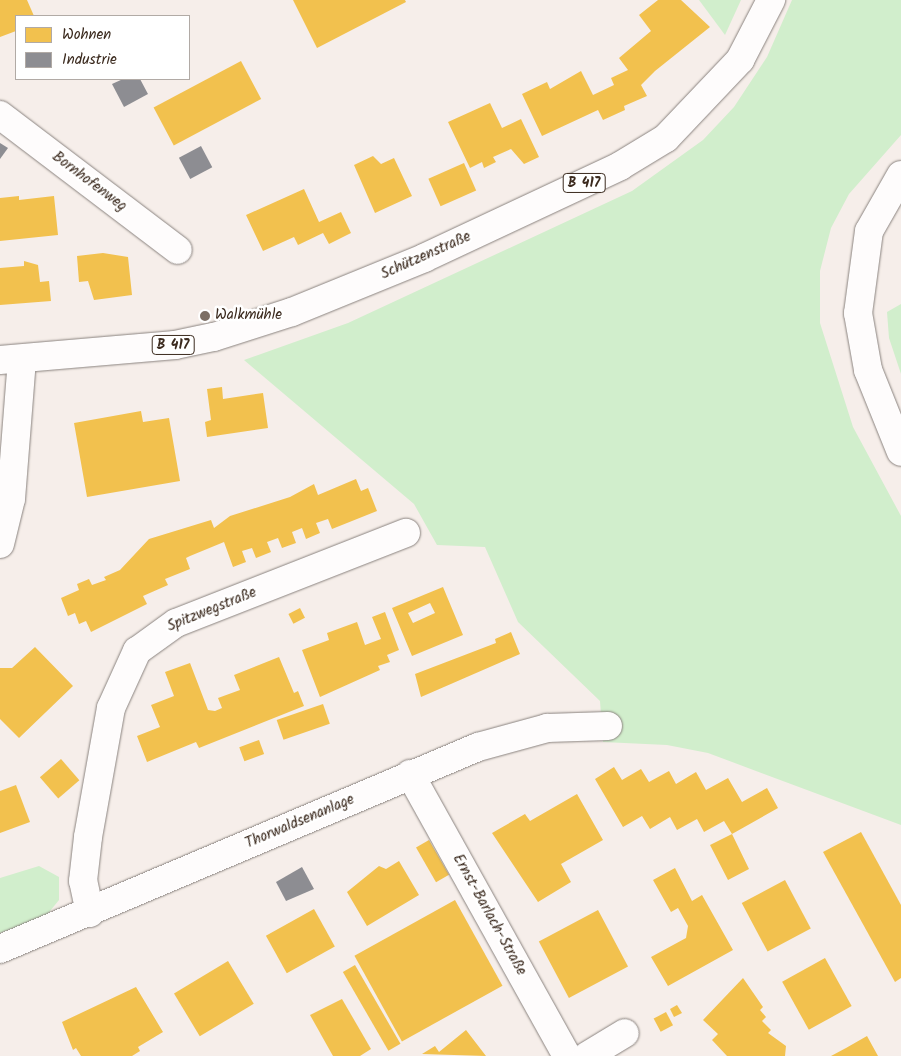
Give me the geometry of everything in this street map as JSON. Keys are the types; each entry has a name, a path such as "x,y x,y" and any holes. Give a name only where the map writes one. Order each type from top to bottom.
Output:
{"street":[{"name":"Schützenstraße","path":"11,360 175,345 257,325 424,258 620,166 666,138 716,90 740,60 771,0"},
{"name":"Bornhofenweg","path":"0,115 178,250"},
{"path":"901,175 870,231 858,313 868,370 901,452"},
{"path":"0,544 11,499 11,360"},
{"name":"Spitzwegstraße","path":"90,913 83,881 89,828 111,708 137,652 176,623 406,533"},
{"name":"Thorwaldsenanlage","path":"0,949 90,913 410,774 520,733 576,724 608,726"},
{"name":"Ernst-Barlach-Straße","path":"410,774 567,1056"},
{"path":"586,1056 625,1034"}],"green space":[{"path":"699,0 741,0 725,35"},
{"path":"792,0 901,0 901,135 849,194 831,228 820,271 820,323 853,427 901,516 901,825 708,753 667,745 603,742 600,701 518,622 485,547 437,545 414,504 244,360 348,323 632,191 703,140 734,107 767,57"},
{"path":"901,304 901,374 889,338 887,312"},
{"path":"39,866 59,877 59,900 46,916 0,933 0,878"}],"building: Wohnen":[{"path":"0,0 27,0 34,15 15,15 15,31 0,37"},
{"path":"293,0 405,0 406,2 317,48"},
{"path":"658,0 681,0 710,27 655,71 641,85 647,96 624,106 625,110 603,120 598,110 542,136 522,94 547,82 550,89 581,71 593,95 614,85 611,78 628,70 619,58 651,31 639,15"},
{"path":"241,61 261,99 174,145 154,107"},
{"path":"490,103 502,128 521,119 539,157 524,164 511,149 493,157 496,162 484,168 482,162 470,168 448,122"},
{"path":"373,156 381,164 394,158 412,196 375,213 354,165"},
{"path":"464,163 476,190 441,206 428,179"},
{"path":"304,189 319,222 341,212 351,233 329,244 323,233 298,245 294,237 263,251 246,215"},
{"path":"19,196 19,200 54,196 58,235 0,241 0,198"},
{"path":"103,253 128,257 132,295 94,300 88,281 79,282 77,256"},
{"path":"24,261 38,265 40,282 49,281 51,301 0,305 0,268 24,266"},
{"path":"222,387 223,399 263,393 268,428 207,437 205,422 211,420 207,389"},
{"path":"141,411 143,422 169,418 180,481 87,497 74,423"},
{"path":"356,479 361,491 368,488 377,511 332,529 328,519 316,523 320,533 306,539 302,528 292,532 296,543 282,548 278,538 267,542 271,552 256,558 252,548 242,551 246,562 233,567 224,542 190,556 186,558 190,569 165,579 168,585 143,596 147,604 91,632 86,621 79,624 75,613 68,616 61,598 79,590 77,584 89,579 92,585 106,580 104,577 120,570 149,539 211,520 214,528 230,516 290,497 314,484 318,495"},
{"path":"443,587 463,635 412,656 392,608","holes":["430,603 435,613 413,623 408,613"]},
{"path":"300,608 305,618 293,624 288,614"},
{"path":"385,612 399,650 387,655 390,662 378,666 380,670 320,697 302,650 329,640 327,633 357,622 365,645 381,639 372,617"},
{"path":"511,632 520,654 421,697 415,674 496,643 495,639"},
{"path":"35,647 73,686 19,738 0,719 0,668 12,668"},
{"path":"279,657 294,693 298,691 304,706 199,748 196,742 147,762 137,736 160,727 151,705 174,696 165,672 190,663 208,710 215,711 222,708 218,698 240,690 234,675"},
{"path":"323,704 330,724 284,740 277,720"},
{"path":"259,740 264,754 244,761 239,747"},
{"path":"61,759 79,780 58,799 40,777"},
{"path":"614,767 622,780 641,769 649,782 669,771 676,784 696,772 706,790 728,778 742,802 767,788 778,808 732,834 724,821 704,832 697,819 677,830 670,817 650,829 642,816 623,827 595,779"},
{"path":"16,785 30,822 0,833 0,791"},
{"path":"577,794 603,840 561,864 571,882 538,902 492,833 525,814 530,821"},
{"path":"861,832 901,905 901,978 895,982 823,852"},
{"path":"732,834 749,869 728,880 710,845"},
{"path":"429,840 449,875 436,882 416,848"},
{"path":"399,861 419,895 367,926 347,892 379,866 386,869"},
{"path":"675,868 692,901 702,895 733,950 668,986 651,957 686,938 688,926 678,908 671,912 653,880"},
{"path":"785,880 811,929 768,952 742,903"},
{"path":"455,900 503,986 402,1041 354,956"},
{"path":"314,909 335,947 287,973 266,936"},
{"path":"598,910 628,967 569,998 539,941"},
{"path":"825,958 852,1006 809,1030 782,982"},
{"path":"228,961 254,1004 200,1036 174,993"},
{"path":"355,965 401,1044 388,1051 343,972"},
{"path":"743,978 763,1007 760,1010 766,1017 762,1021 771,1030 768,1033 786,1046 785,1056 727,1056 712,1040 718,1034 703,1020"},
{"path":"136,987 163,1032 138,1047 140,1051 132,1056 81,1056 76,1048 73,1050 62,1022"},
{"path":"342,999 371,1049 360,1056 333,1056 310,1015"},
{"path":"677,1005 682,1013 674,1017 670,1009"},
{"path":"666,1012 673,1025 661,1032 654,1019"},
{"path":"466,1030 486,1056 422,1054 435,1046 439,1052"},
{"path":"867,1036 878,1056 831,1056 846,1048"}],"building: Industrie":[{"path":"121,80 141,80 148,94 124,107 112,84"},
{"path":"0,143 8,148 0,159"},
{"path":"201,146 212,167 190,179 179,158"},
{"path":"302,867 314,889 286,901 276,882"}],"place":[{"name":"Walkmühle","path":"205,316"}]}
